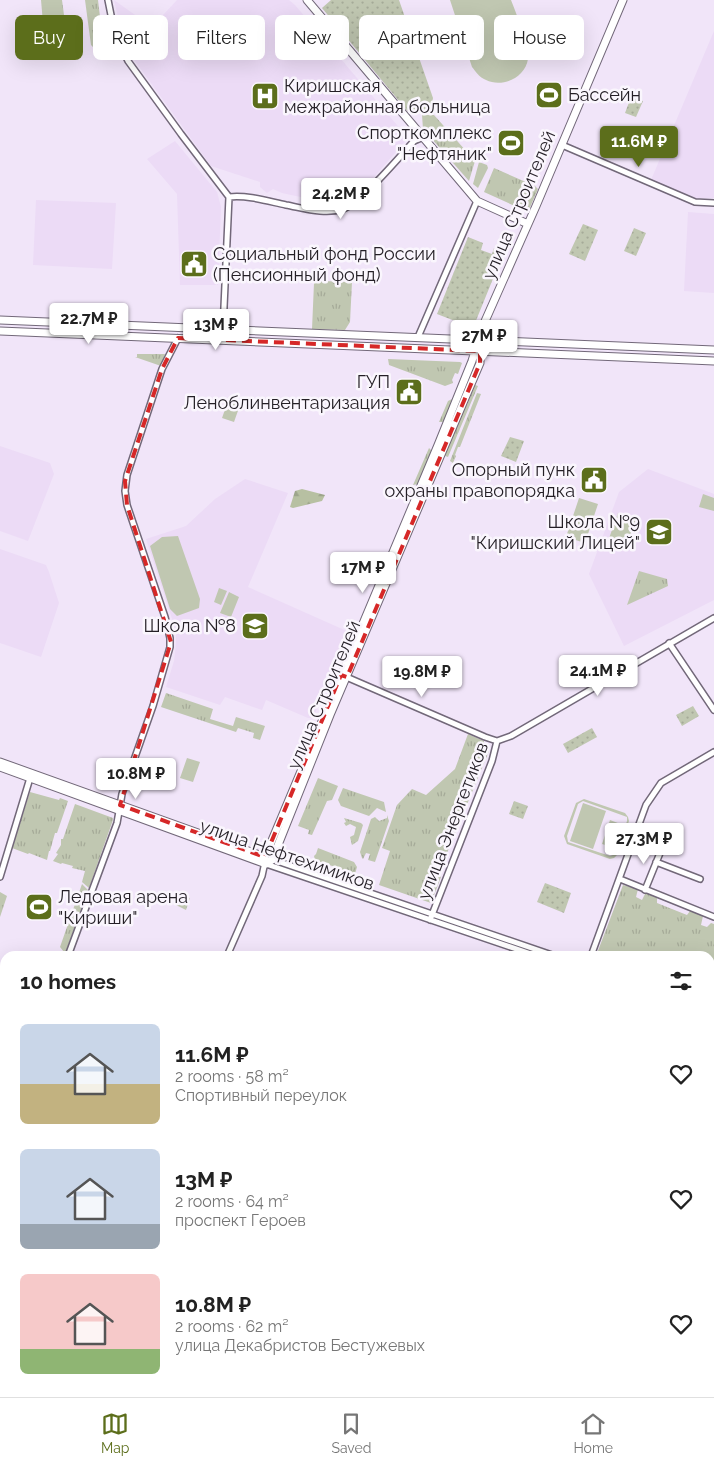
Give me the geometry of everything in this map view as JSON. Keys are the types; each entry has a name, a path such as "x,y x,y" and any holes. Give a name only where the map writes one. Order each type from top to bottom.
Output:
{"street":[{"path":"108,0 114,30 128,60 180,134 229,197 223,329"},
{"path":"307,0 477,201 528,224"},
{"name":"улица Строителей","path":"229,951 344,676 480,363 477,351 482,328 623,0"},
{"path":"229,197 245,196 305,208 331,211 344,209 357,202 414,141 422,137"},
{"path":"562,145 694,202 714,203"},
{"path":"418,337 477,201"},
{"path":"0,320 714,350"},
{"path":"0,330 714,361"},
{"path":"70,951 117,823 122,794 153,706 170,647 166,617 127,505 125,491 128,470 162,369 178,338"},
{"name":"улица Энергетиков","path":"431,917 492,761 498,740 511,736 714,618"},
{"path":"669,643 714,710"},
{"path":"344,676 498,740"},
{"path":"594,951 650,798 662,783 714,752"},
{"path":"0,762 119,808"},
{"name":"улица Нефтехимиков","path":"0,767 523,951"},
{"path":"0,877 30,778"},
{"path":"645,890 662,848"},
{"path":"656,862 700,878"},
{"path":"620,879 714,917"},
{"path":"431,917 539,951"}],"highlighted area":[{"path":"178,338 480,351 480,363 347,677 341,675 265,857 120,805 171,642 127,505 125,481 162,369"}],"shaded area":[{"name":"Киришская межрайонная больница","path":"114,0 135,15 117,15"},
{"name":"Киришская межрайонная больница","path":"177,0 289,0 303,15 275,15 275,60 342,60 408,138 355,199 342,206 282,193 273,189 267,193 260,187 260,182 211,166 134,60 168,60 168,15 163,15"},
{"path":"714,31 714,198 696,198 651,180"},
{"path":"175,141 217,192 221,207 218,285 180,285 177,194 147,159"},
{"path":"36,200 116,203 112,269 33,265"},
{"path":"688,212 714,214 714,293 684,291"},
{"path":"0,446 50,463 54,474 28,541 0,531"},
{"name":"Школа №9 \"Киришский Лицей\"","path":"648,469 714,494 714,600 624,646 589,574 619,492"},
{"name":"Школа №8","path":"245,479 288,493 248,587 349,632 313,718 308,718 266,700 262,710 225,697 220,705 166,687 174,661 176,631 146,539 186,526 215,499"},
{"path":"0,549 46,565 49,572 59,603 41,657 0,643"}],"green space":[{"path":"41,0 62,0 64,15 42,15"},
{"path":"85,0 98,0 100,15 93,15 93,47 91,45"},
{"path":"331,0 399,0 404,15 359,15 359,53 349,41 349,15 328,15 322,8"},
{"path":"450,0 511,0 516,15 494,15 494,60 528,60 526,66 518,76 512,80 499,83 481,77 472,67 470,60 484,60 484,15 455,15"},
{"path":"365,60 420,60 433,98 430,114 408,112"},
{"path":"631,97 643,101 636,117 625,113"},
{"path":"422,115 434,115 475,161 469,181 423,129"},
{"path":"479,162 487,165 488,168 478,188 473,184"},
{"path":"494,168 538,189 528,212 484,192"},
{"path":"583,224 598,230 585,261 569,254"},
{"path":"634,228 646,233 636,256 624,251"},
{"path":"468,237 483,243 481,250 492,254 494,248 501,259 473,328 437,314"},
{"path":"322,281 352,282 350,322 345,330 312,329 314,283"},
{"path":"137,354 165,354 161,366 135,357 137,357"},
{"path":"388,359 462,363 458,374 455,373 452,380 453,383 445,386 389,365"},
{"path":"475,385 478,386 448,457 445,456 444,454 462,408 467,405"},
{"path":"477,393 481,394 453,463 450,461"},
{"path":"452,399 445,422 439,422 448,401"},
{"path":"228,401 240,405 234,422 222,418"},
{"path":"510,437 524,441 516,462 501,456"},
{"path":"429,448 433,452 418,484 413,485"},
{"path":"302,489 325,495 322,501 293,508 290,507 295,491"},
{"path":"703,494 714,498 714,511 699,507"},
{"path":"579,498 598,504 585,543 566,537"},
{"path":"618,513 636,519 625,550 607,544"},
{"path":"178,536 200,599 199,608 177,616 170,609 150,546 162,537"},
{"path":"639,571 667,579 668,586 627,605"},
{"path":"219,588 227,591 221,605 214,602"},
{"path":"229,592 239,597 231,617 220,613"},
{"path":"166,693 213,709 210,719 233,726 236,717 265,726 260,740 253,738 254,733 238,728 236,732 161,707"},
{"path":"693,706 699,716 682,726 676,715"},
{"path":"592,728 597,737 568,753 563,744"},
{"path":"468,734 484,741 489,751 438,875 441,877 431,903 379,885 390,851 382,848 397,805 412,789 426,795 455,769"},
{"path":"187,758 200,762 193,782 180,778"},
{"path":"318,778 338,786 332,800 327,801 312,835 308,834 309,830 298,826"},
{"path":"343,788 384,802 386,812 377,808 369,816 341,806 338,800"},
{"path":"30,792 68,801 57,833 55,833 47,860 12,848"},
{"path":"584,799 625,813 628,817 629,821 617,855 614,858 610,859 567,844 564,836 576,803","holes":["583,801 627,817 616,854 610,856 568,842 567,836 578,804"]},
{"path":"514,801 528,806 523,819 509,814"},
{"path":"583,803 606,811 593,849 570,841"},
{"path":"75,804 113,818 89,888 82,882 85,871 53,861 58,854 56,853 61,845 61,839 63,839"},
{"path":"387,815 389,821 375,862 368,860 370,854 366,853 363,859 360,852 371,819 375,817 379,821 387,818"},
{"path":"344,818 363,825 358,841 352,845 350,837 354,835 356,827 350,824 346,826"},
{"path":"610,820 623,825 615,848 602,844"},
{"path":"318,848 354,862 357,867 355,874 315,860 314,856"},
{"path":"293,857 353,878 347,881 292,861"},
{"path":"545,883 571,893 564,913 537,902"},
{"path":"82,884 88,890 66,951 63,951 60,947"},
{"path":"623,885 638,889 636,897 642,900 646,892 657,896 657,903 687,915 690,911 703,916 701,925 707,927 711,923 714,924 714,951 598,951"},
{"path":"0,892 7,896 0,917"},
{"path":"182,896 190,898 186,910 176,905"}],"place":[{"name":"Бассейн","path":"549,95"},
{"name":"Киришская межрайонная больница","path":"265,96"},
{"name":"Спорткомплекс \"Нефтяник\"","path":"511,143"},
{"name":"Социальный фонд России (Пенсионный фонд)","path":"194,264"},
{"name":"ГУП Леноблинвентаризация","path":"409,392"},
{"name":"Опорный пунк охраны правопорядка","path":"594,480"},
{"name":"Школа №9 \"Киришский Лицей\"","path":"659,532"},
{"name":"Школа №8","path":"255,626"},
{"name":"Ледовая арена \"Кириши\"","path":"39,907"}]}
